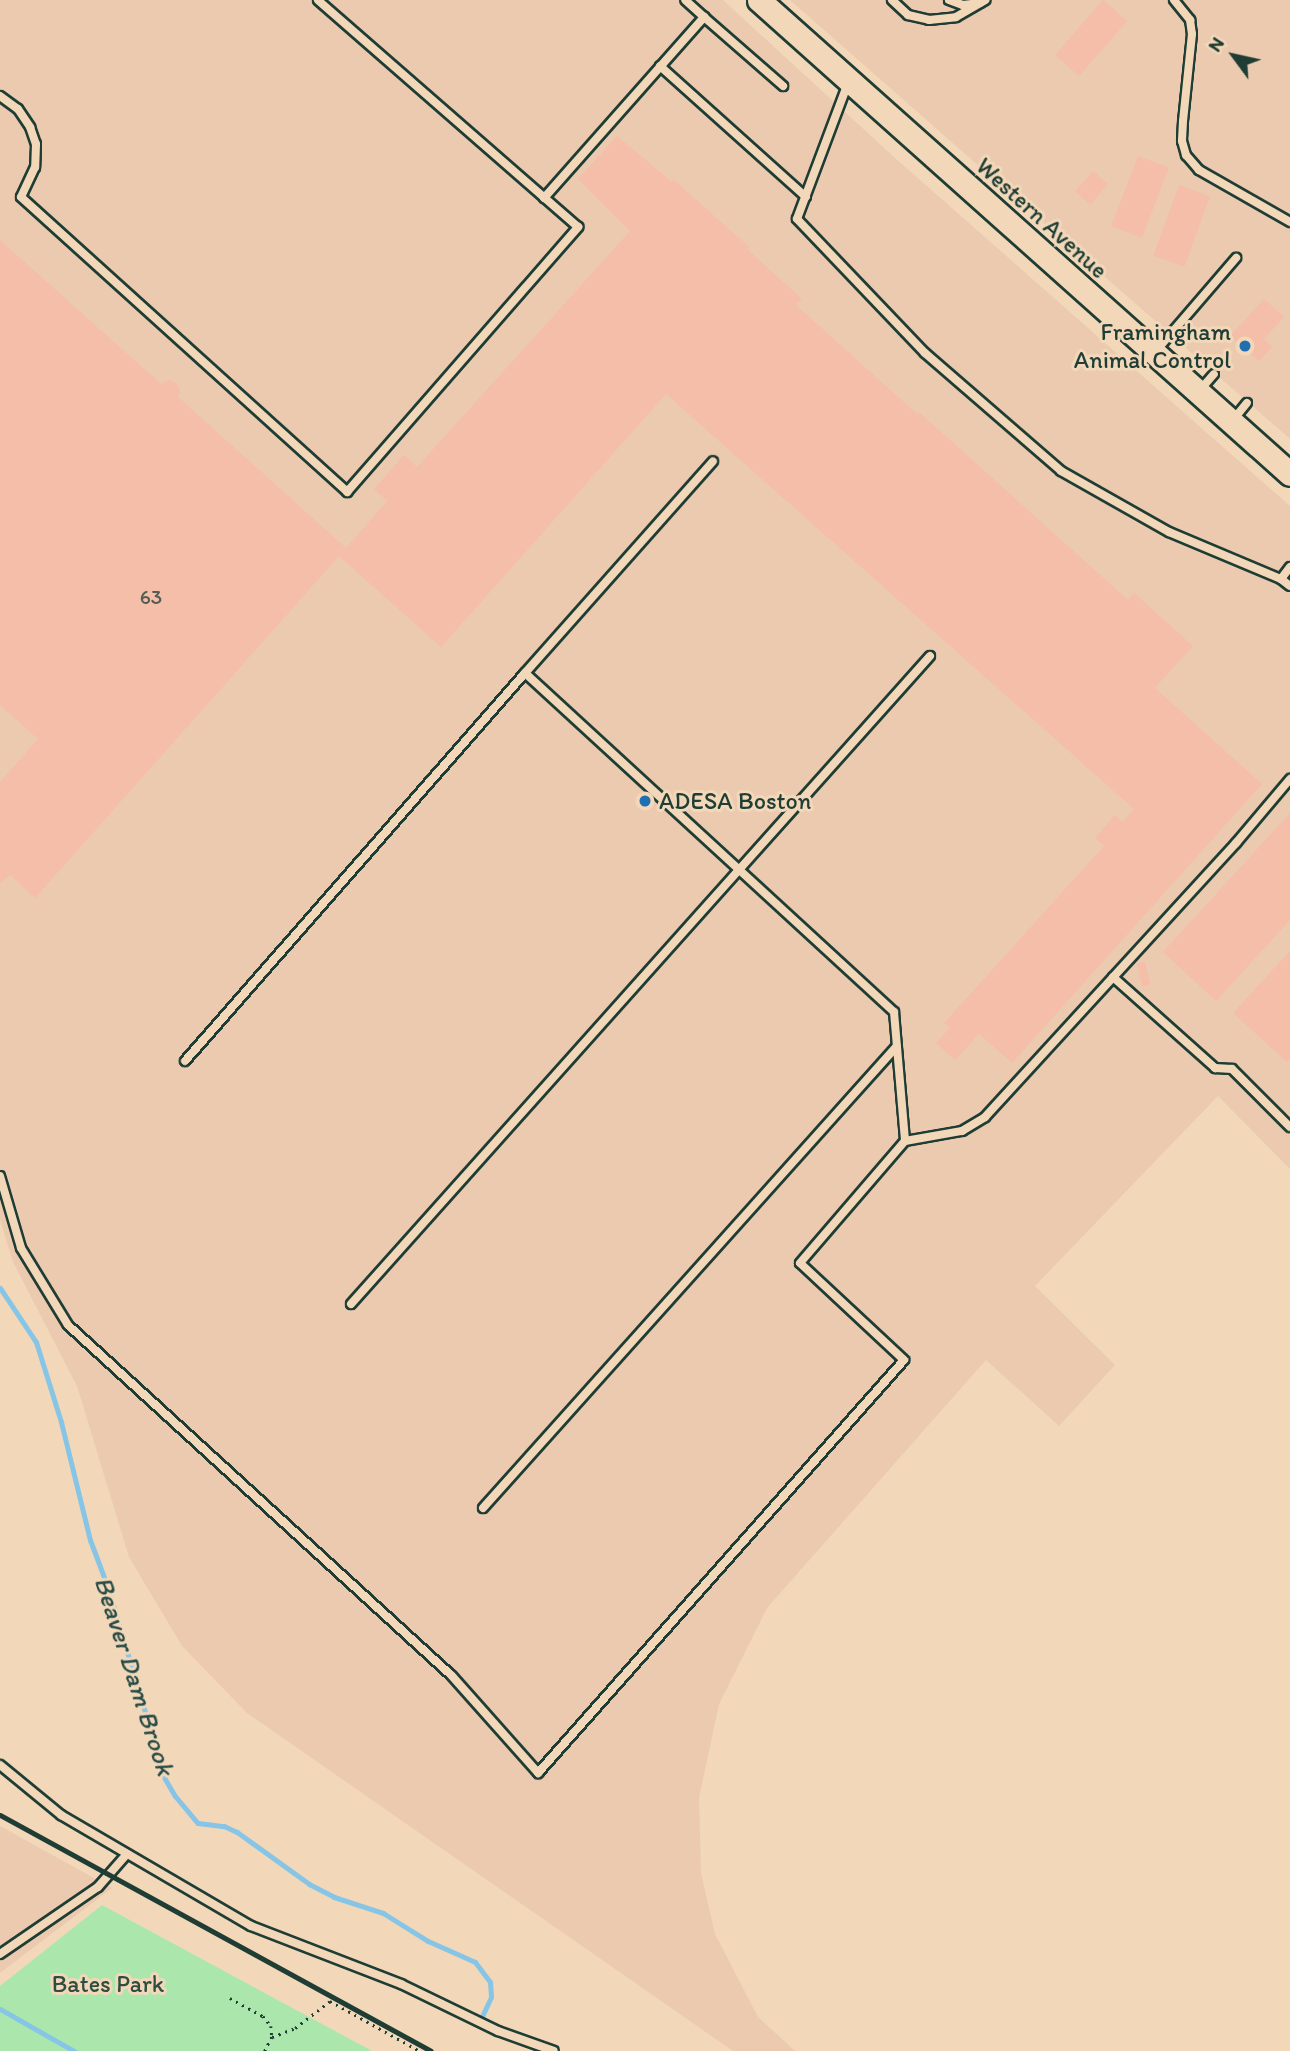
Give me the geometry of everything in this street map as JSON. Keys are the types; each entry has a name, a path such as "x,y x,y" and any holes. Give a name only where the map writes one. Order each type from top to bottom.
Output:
{"street":[{"name":"Western Avenue","path":"759,0 1198,392 1287,465"}],"lane":[{"path":"0,96 18,109 30,127 36,144 35,167 21,197 347,492 578,227 318,0"},
{"path":"685,0 783,86"},
{"path":"892,0 908,15 929,20 956,18 984,1"},
{"path":"949,0 963,5 984,1"},
{"path":"1174,0 1190,20 1192,34 1182,141 1186,155 1199,170 1290,222"},
{"path":"544,198 704,17"},
{"path":"660,66 806,197"},
{"path":"849,81 797,219 925,353 1061,471 1169,532 1281,579 1290,586"},
{"path":"1154,353 1237,258"},
{"path":"1198,392 1214,374"},
{"path":"1231,421 1247,403"},
{"path":"185,1061 713,461"},
{"path":"1281,579 1290,567"},
{"path":"351,1304 930,656"},
{"path":"525,673 894,1012 905,1140"},
{"path":"0,1176 21,1248 68,1325 452,1676 538,1773 904,1360 800,1263 905,1140 962,1131 985,1117 1236,843 1290,779"},
{"path":"1113,977 1215,1068 1232,1069 1290,1127"},
{"path":"483,1508 897,1045"},
{"path":"0,1765 61,1815 251,1926 401,1983 498,2031 554,2051"},
{"path":"0,1954 98,1887 127,1854"}],"path":[{"path":"230,1998 263,2016 271,2026 272,2037 265,2051"},
{"path":"272,2037 295,2028 330,2001 420,2051"}],"shaded area":[{"name":"ADESA Boston","path":"0,0 723,0 894,157 1290,506 1290,1169 1218,1096 1035,1286 1115,1365 1059,1426 986,1360 767,1608 719,1704 699,1798 701,1873 715,1934 758,2017 795,2051 733,2051 247,1713 182,1646 129,1557 77,1386 13,1262 0,1220"},
{"path":"790,0 1290,0 1290,439 1187,349"},
{"path":"0,1826 112,1888 0,1973"}],"green space":[{"name":"Bates Park","path":"102,1905 372,2051 0,2051 0,1986"}],"building":[{"path":"1103,0 1127,21 1079,76 1055,55"},
{"path":"617,136 672,182 674,180 749,247 747,249 802,299 796,305 918,415 920,413 1128,600 1134,593 1193,646 1155,688 1262,784 1012,1063 979,1034 955,1060 936,1043 950,1028 944,1023 1104,846 1095,838 1115,815 1123,822 1134,809 666,394 441,647 339,556 35,898 10,875 0,883 0,782 38,739 0,705 0,240 161,384 169,380 176,383 180,390 178,397 346,548 387,501 374,489 404,455 417,467 630,231 578,179"},
{"path":"1138,156 1169,168 1142,238 1111,226"},
{"path":"1093,171 1108,184 1090,204 1075,191"},
{"path":"1179,185 1210,196 1184,267 1153,255"},
{"path":"1264,299 1284,317 1264,339 1272,347 1259,361 1230,336"},
{"path":"1290,813 1290,920 1216,1001 1163,952"},
{"path":"1290,951 1290,1058 1287,1062 1233,1013"},
{"path":"1145,962 1150,984 1142,986 1137,964"}],"waterway":[{"name":"Beaver Dam Brook","path":"0,1288 36,1342 61,1422 90,1540 108,1588 165,1779 175,1796 198,1823 224,1826 237,1832 309,1884 334,1897 383,1913 428,1941 475,1962 490,1982 491,1997 481,2018"},
{"path":"0,2009 74,2051"}],"railway":[{"path":"0,1815 431,2051"}],"place":[{"name":"Framingham Animal Control","path":"1245,346"},
{"name":"ADESA Boston","path":"645,801"}]}
